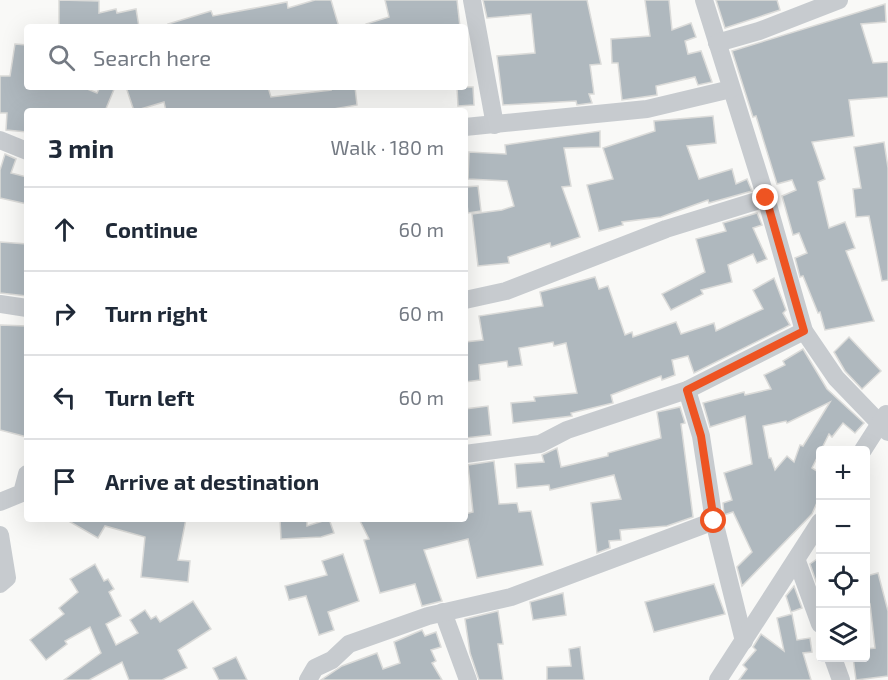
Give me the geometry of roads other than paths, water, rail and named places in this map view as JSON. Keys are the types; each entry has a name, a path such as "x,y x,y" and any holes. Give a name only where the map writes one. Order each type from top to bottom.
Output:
{"street":[{"path":"472,0 495,125"},
{"path":"704,0 766,198 804,331 836,378 885,421 866,446"},
{"path":"717,43 759,31 839,0"},
{"path":"468,127 647,109 731,89"},
{"path":"0,140 24,150"},
{"path":"468,299 506,291 666,229 766,198"},
{"path":"0,304 24,308"},
{"path":"468,454 540,444 567,430 687,390 804,331"},
{"path":"687,390 701,436 714,521 744,641"},
{"path":"0,502 22,493 24,481"},
{"path":"308,680 315,669 332,660 349,644 443,612 511,597 714,521"},
{"path":"718,680 816,529"},
{"path":"0,535 7,578 0,584"},
{"path":"797,561 816,613"},
{"path":"443,612 468,680"},
{"path":"835,662 841,680"}]}
